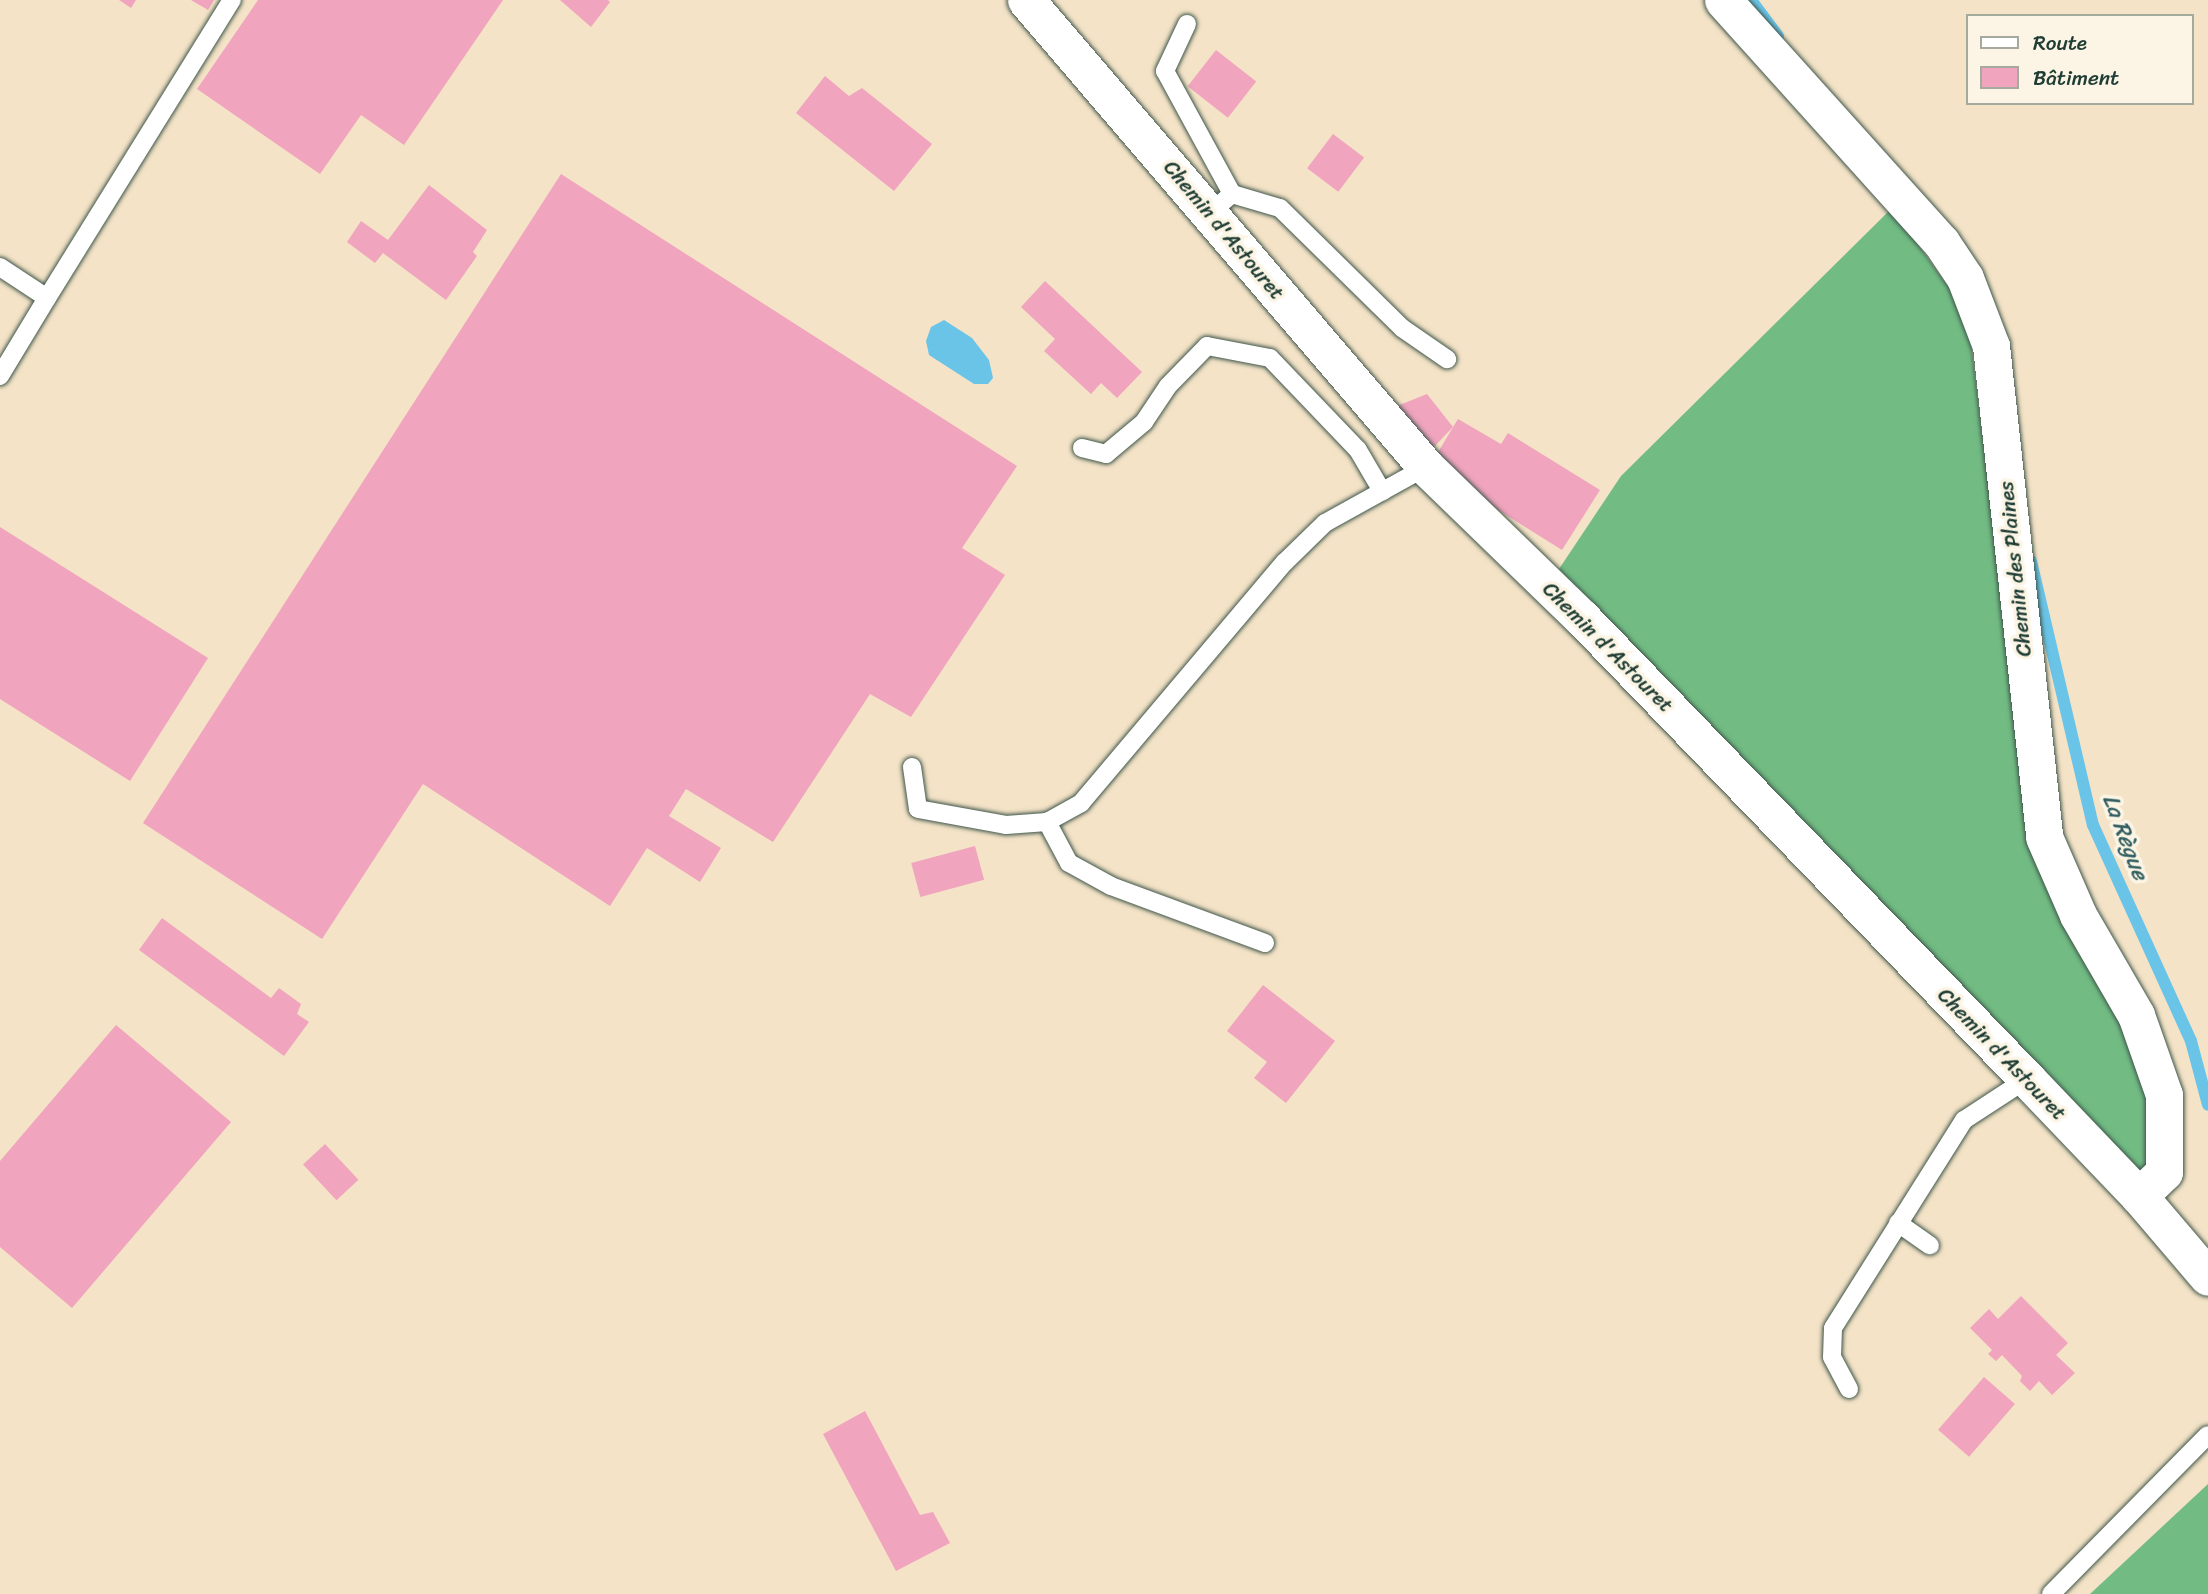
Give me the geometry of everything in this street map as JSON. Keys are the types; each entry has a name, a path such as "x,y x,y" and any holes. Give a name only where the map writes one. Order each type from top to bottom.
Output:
{"street":[{"name":"Chemin d'Astouret","path":"1026,0 1221,204 1426,467 1581,618 2027,1079 2139,1196 2208,1277"},
{"name":"Chemin des Plaines","path":"1723,0 1941,242 1965,278 1992,345 2044,837 2078,915 2136,1015 2164,1095 2164,1172 2139,1196"}],"lane":[{"path":"0,376 232,0"},
{"path":"1187,24 1166,71 1221,204 1280,208 1402,328 1447,359"},
{"path":"0,267 47,298"},
{"path":"1082,448 1106,454 1144,422 1168,386 1207,345 1270,358 1357,450 1382,491"},
{"path":"912,767 918,809 1006,825 1047,822 1081,803 1120,761 1285,562 1325,523 1426,467"},
{"path":"1047,822 1069,863 1111,886 1265,943"},
{"path":"1849,1389 1832,1357 1833,1328 1964,1120 2027,1079"},
{"path":"1898,1223 1930,1245"},
{"path":"2051,1594 2208,1435"}],"green space":[{"path":"1892,208 1957,299 1970,335 2033,848 2121,1015 2150,1096 2155,1142 2143,1175 1559,569 1621,476"},
{"path":"2208,1484 2208,1594 2090,1594"}],"water":[{"path":"944,320 972,338 989,360 993,378 988,384 974,384 929,355 926,341 931,327"}],"building":[{"path":"119,0 136,0 131,8"},
{"path":"191,0 214,0 208,10"},
{"path":"258,0 503,0 404,145 361,115 320,174 197,89"},
{"path":"560,0 608,0 610,2 591,27"},
{"path":"1216,50 1256,81 1228,118 1188,86"},
{"path":"825,76 849,96 862,88 932,144 894,191 796,113"},
{"path":"1333,134 1364,157 1338,192 1307,168"},
{"path":"561,174 1017,466 962,548 1005,575 911,717 870,694 773,842 686,789 669,816 721,848 700,882 647,848 610,906 423,784 322,939 143,823"},
{"path":"429,185 487,230 473,252 477,256 446,300 383,253 375,263 347,242 361,221 388,240"},
{"path":"1045,281 1142,372 1117,398 1101,383 1091,394 1044,351 1055,339 1021,307"},
{"path":"1427,394 1453,427 1432,449 1397,406"},
{"path":"1458,419 1501,444 1508,433 1600,490 1562,550 1429,467"},
{"path":"0,527 208,658 130,781 0,699"},
{"path":"975,846 984,880 920,897 911,863"},
{"path":"162,918 271,998 279,988 301,1004 297,1014 309,1022 284,1056 139,950"},
{"path":"1263,985 1335,1041 1286,1103 1254,1078 1267,1062 1227,1031"},
{"path":"116,1025 231,1122 72,1308 0,1247 0,1161"},
{"path":"325,1144 358,1180 336,1200 303,1164"},
{"path":"2021,1296 2068,1343 2056,1355 2075,1373 2052,1395 2039,1381 2030,1391 2020,1381 2022,1376 2002,1355 1996,1361 1988,1354 1992,1350 1970,1328 1989,1309 1998,1319"},
{"path":"1984,1377 2015,1404 1969,1457 1938,1430"},
{"path":"865,1411 920,1515 933,1512 950,1543 896,1571 823,1434"}],"waterway":[{"name":"La Règue","path":"1751,0 1778,36"},
{"name":"La Règue","path":"2031,561 2093,825 2191,1041 2208,1105"}]}
